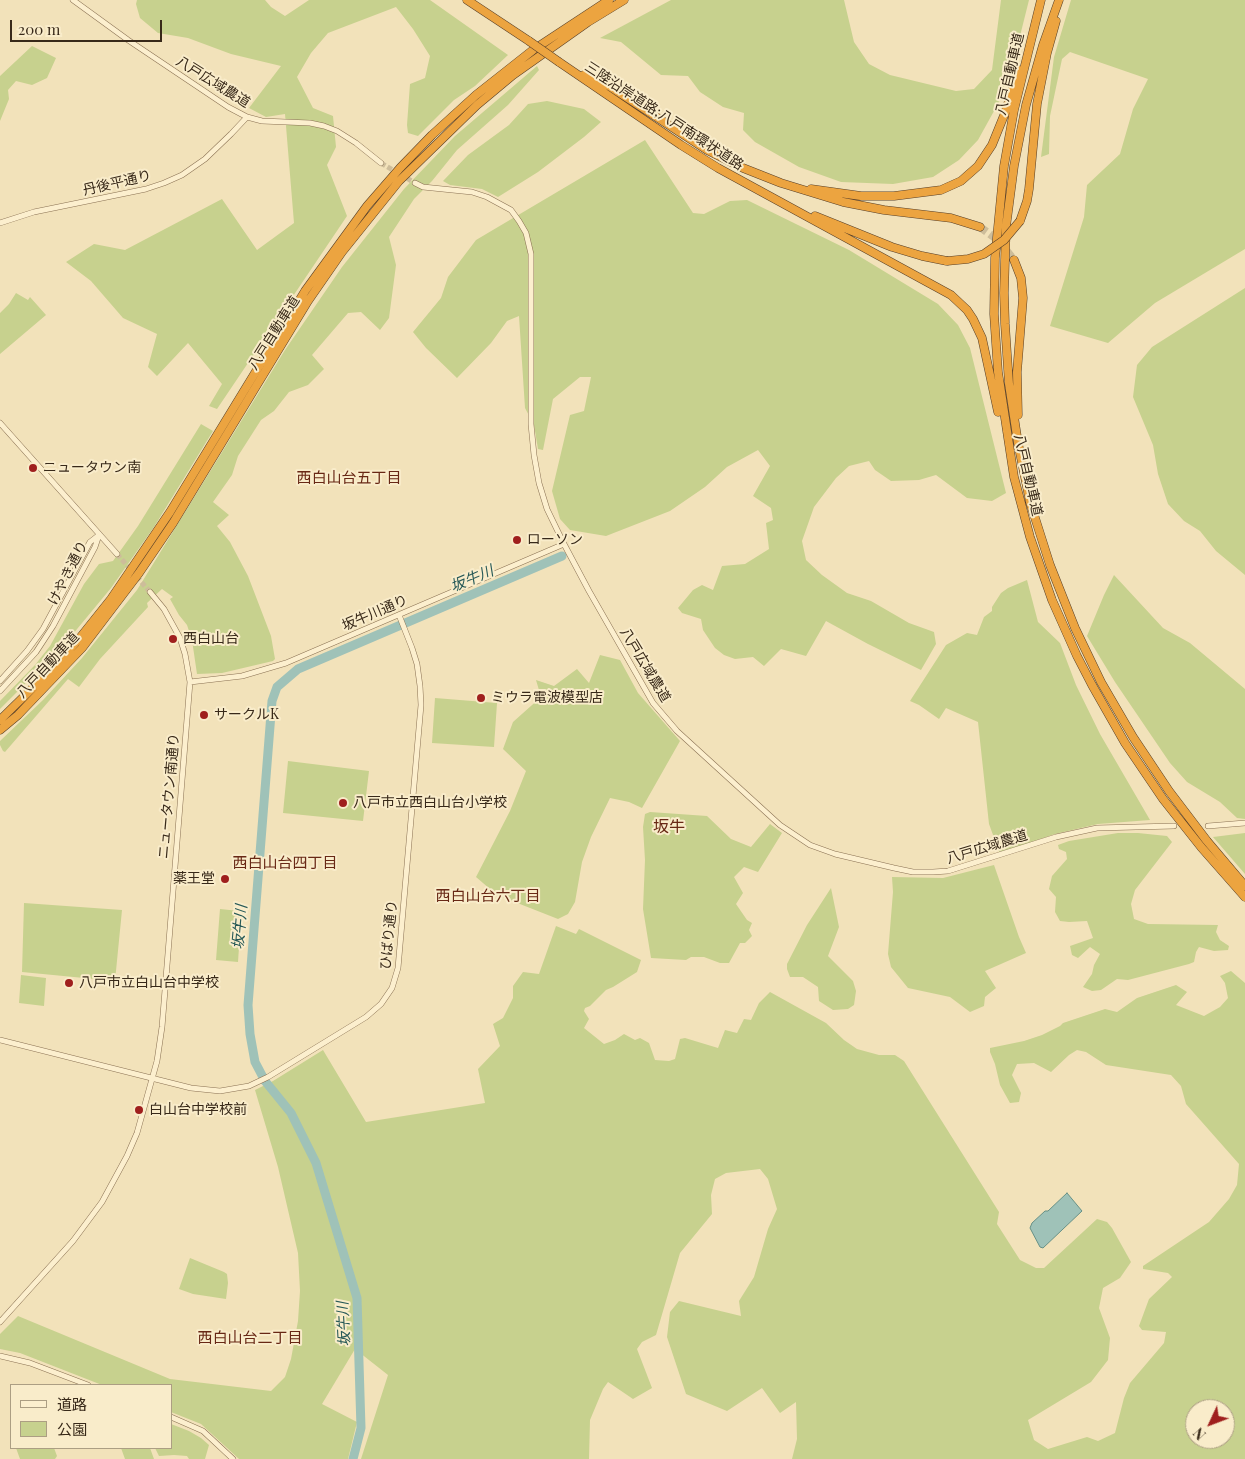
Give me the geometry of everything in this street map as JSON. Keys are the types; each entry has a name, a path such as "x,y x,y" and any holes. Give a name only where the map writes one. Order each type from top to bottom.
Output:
{"highway":[{"name":"三陸沿岸道路;八戸南環状道路","path":"468,0 694,153 752,186"},
{"name":"八戸自動車道","path":"0,720 49,672 79,638 128,575 170,512 305,291 367,206 432,135 476,95 532,50 609,0"},
{"name":"八戸自動車道","path":"0,730 18,715 82,648 139,573 172,523 308,301 354,237 399,181 434,144 513,75 536,57 624,0"},
{"name":"八戸自動車道","path":"1041,0 1014,110 1004,166 995,258 994,286 998,372 1014,478 1030,537 1052,600 1092,686 1125,743 1163,799 1201,847 1245,897"},
{"name":"八戸自動車道","path":"1059,0 1043,45 1026,105 1014,166 1006,227 1004,292 1007,354 1013,414 1024,472 1039,532 1062,598 1102,682 1133,737 1169,791 1207,841 1245,886"},
{"path":"752,186 813,215 877,241 922,256 947,261 968,259 984,254 1004,240 1020,220 1027,201 1034,122 1041,81 1053,30 1063,0"},
{"path":"764,176 804,188 870,196 928,193 941,190 961,181 978,166 998,132 1038,11"},
{"name":"三陸沿岸道路;八戸南環状道路","path":"562,64 609,86 707,150 764,176"},
{"path":"764,176 801,190 843,202 884,210 951,218 980,227"},
{"path":"752,186 941,289 951,295 967,310 982,338 1003,438 1014,478"},
{"path":"1014,260 1021,278 1023,298 1016,388 1024,472"}],"street":[{"name":"八戸広域農道","path":"73,0 204,93 247,117 262,121 310,123 324,126 337,131 356,143 381,163"},
{"name":"丹後平通り","path":"0,223 34,212 146,189 164,183 182,175 205,159 247,117"},
{"name":"八戸広域農道","path":"415,183 423,187 472,192 488,197 511,210 520,221 526,233 531,254 531,424 539,483 547,509 638,680 653,703 677,731 780,825 810,845 835,854 913,872 948,871 1056,837 1097,828 1174,826"},
{"path":"0,423 117,554"},
{"name":"けやき通り","path":"0,681 27,651 43,629 90,542 99,535"},
{"name":"けやき通り","path":"0,691 36,652 53,626 99,535"},
{"name":"坂牛川通り","path":"190,682 234,677 286,663 400,617 564,544"},
{"name":"ニュータウン南通り","path":"0,1322 73,1241 102,1202 127,1156 144,1113 154,1078 162,1027 190,682 180,638 164,609 150,592"},
{"name":"ひばり通り","path":"0,1040 199,1090 211,1091 232,1089 255,1083 268,1077 373,1012 387,996 396,977 400,953 421,705 417,664 400,617"},
{"path":"1208,826 1245,823"},
{"path":"0,1356 30,1363 85,1384"},
{"path":"172,1418 202,1431 233,1459"}],"green space":[{"path":"137,0 265,0 271,7 285,16 309,0 430,0 508,55 475,86 454,100 418,136 408,133 410,84 425,78 430,56 396,7 328,33 311,53 297,77 313,108 333,116 336,147 327,165 347,216 217,409 209,406 222,384 188,343 157,376 148,367 157,334 123,318 91,281 66,262 94,244 125,250 222,199 257,250 294,223 285,114 266,117 249,108 281,66 231,54 188,38 158,33 140,18 136,4"},
{"path":"671,0 844,0 854,42 869,64 890,75 956,91 974,89 992,70 1001,0 1029,0 1016,52 999,102 978,140 959,160 933,177 893,184 841,182 799,167 755,142 743,130 744,113 723,107 700,92 688,76 661,75 621,42 600,38"},
{"path":"1071,0 1245,0 1245,249 1155,303 1108,343 1050,326 1084,217 1087,185 1120,154 1133,109 1148,79 1070,52 1062,59 1050,116 1049,154 1041,157 1054,57"},
{"path":"32,46 56,58 47,78 32,85 16,81 8,90 9,99 0,121 0,76"},
{"path":"537,66 539,70 508,105 457,150 432,181 414,199 389,237 396,265 389,318 380,330 361,312 348,313 312,355 324,369 308,385 289,392 274,411 261,420 238,456 232,475 213,502 229,515 217,526 230,542 248,576 271,636 275,659 222,673 197,674 192,640 187,625 170,599 173,597 162,589 147,603 148,607 100,659 79,687 68,679 5,752 3,751 0,741 43,700 82,658 137,590 285,350 342,267 404,189 455,136"},
{"path":"547,101 584,109 601,122 538,172 498,197 482,189 450,185 443,181 468,155 509,125 528,104"},
{"path":"645,140 693,213 704,214 730,201 747,200 849,250 938,304 958,325 970,348 1006,493 992,501 967,498 936,475 919,480 891,481 875,470 869,461 849,466 836,478 814,507 802,541 806,560 822,575 847,593 871,601 909,623 934,632 936,644 921,670 826,621 806,656 781,649 764,666 753,657 735,659 724,655 715,648 703,630 701,619 682,613 678,608 693,590 702,585 713,590 722,566 745,564 769,549 766,523 773,520 771,508 753,496 770,466 758,450 727,467 705,487 670,511 606,536 570,530 560,519 552,491 570,415 584,411 591,377 580,377 553,399 543,450 538,449 534,425 525,408 519,316 507,321 491,343 457,378 426,348 413,332 441,298 448,277 476,240"},
{"path":"1245,288 1245,575 1216,551 1200,531 1184,521 1168,504 1158,474 1153,445 1133,397 1137,365 1152,347"},
{"path":"16,293 28,300 30,297 46,315 0,354 0,313"},
{"path":"201,424 213,431 154,527 111,588 63,646 0,709 0,701 35,665 50,646 84,584 99,564 113,561 138,526"},
{"path":"1114,575 1163,628 1190,643 1245,689 1245,819 1237,818 1220,802 1187,782 1170,763 1115,682 1087,636"},
{"path":"1027,580 1038,622 1060,643 1076,685 1100,734 1150,820 1098,824 1055,834 1000,854 989,824 978,722 946,708 939,719 910,701 946,645 967,633 977,635 984,617 992,611 992,607 1001,593"},
{"path":"600,655 620,660 638,693 680,741 642,808 629,802 610,798 591,837 582,862 575,902 568,914 558,919 497,895 476,877 510,811 526,771 503,749 513,722 541,697 536,680 554,686 577,669 589,683"},
{"path":"435,698 497,703 494,747 432,743"},
{"path":"288,761 369,771 363,821 283,813"},
{"path":"650,812 707,816 731,839 751,847 770,824 782,833 758,872 744,867 734,877 743,893 736,904 747,920 752,923 749,930 752,936 745,943 740,943 729,963 720,963 704,957 691,957 686,960 651,958 643,909 645,860 643,827 645,814"},
{"path":"1118,833 1167,836 1172,842 1135,890 1131,904 1134,919 1148,924 1218,925 1216,932 1220,940 1229,946 1228,950 1214,951 1199,947 1194,962 1189,964 1128,980 1117,979 1101,990 1092,991 1083,987 1092,974 1100,954 1090,947 1078,958 1072,955 1070,946 1093,938 1087,921 1060,921 1055,912 1056,897 1049,889 1052,876 1067,859 1066,852 1059,849 1058,845 1069,841"},
{"path":"1245,833 1245,874 1213,837"},
{"path":"994,865 1026,953 985,971 996,988 985,997 984,1006 970,1012 950,997 908,988 891,967 888,954 893,892 892,877 943,878"},
{"path":"831,888 839,927 828,956 853,981 856,991 854,1005 848,1009 833,1010 819,1001 818,987 803,977 790,977 787,969 787,964 807,925"},
{"path":"24,903 122,910 115,981 22,972"},
{"path":"220,909 239,911 241,917 238,962 216,960"},
{"path":"556,926 576,934 579,929 641,960 637,972 606,990 590,1006 585,1008 584,1011 589,1019 584,1028 604,1044 624,1034 635,1040 640,1038 649,1043 655,1060 669,1061 675,1059 680,1039 685,1038 718,1048 725,1030 737,1033 744,1019 751,1020 759,1003 770,992 826,1023 857,1049 879,1055 895,1055 904,1061 999,1212 997,1224 1020,1260 1036,1268 1044,1268 1097,1219 1107,1222 1131,1262 1120,1278 1103,1288 1099,1308 1110,1338 1108,1360 1091,1382 1028,1420 1034,1440 1048,1449 1087,1437 1098,1441 1115,1433 1130,1383 1164,1343 1166,1332 1142,1330 1139,1326 1149,1299 1172,1277 1168,1273 1143,1269 1143,1266 1209,1222 1229,1199 1237,1185 1239,1164 1186,1104 1181,1086 1171,1075 1106,1065 1086,1052 1077,1050 1051,1072 1034,1063 1017,1064 1012,1075 1021,1093 1019,1102 1010,1103 1000,1085 990,1048 1042,1035 1063,1023 1105,1009 1117,1012 1137,998 1176,985 1187,992 1176,1005 1204,1016 1220,1007 1228,998 1225,983 1220,976 1231,971 1245,983 1245,1459 792,1459 797,1439 796,1402 780,1413 762,1388 727,1411 686,1394 667,1337 670,1312 679,1301 741,1316 739,1301 754,1277 768,1229 777,1209 768,1179 760,1169 726,1173 715,1179 711,1195 712,1214 680,1253 656,1335 642,1342 637,1349 652,1388 633,1399 608,1382 603,1389 590,1420 589,1459 361,1459 388,1375 355,1349 322,1404 357,1422 348,1459 239,1459 201,1424 172,1412 172,1384 99,1384 20,1353 0,1349 0,1334 18,1316 170,1379 271,1391 285,1377 291,1359 298,1321 300,1291 298,1253 278,1167 255,1090 323,1050 366,1122 485,1103 478,1069 500,1046 493,1024 503,1018 513,998 513,986 523,972 539,974"},
{"path":"21,975 46,978 44,1006 19,1003"},
{"path":"190,1258 227,1274 226,1299 193,1294 179,1289"},
{"path":"172,1424 189,1431 209,1445 205,1459 189,1459 187,1456 174,1455 159,1456 156,1449 172,1449"},
{"path":"16,1449 54,1449 57,1456 55,1459 20,1459"},
{"path":"121,1449 150,1449 154,1459 125,1459"}],"water":[{"path":"1067,1193 1082,1211 1043,1248 1040,1247 1030,1228 1032,1223"}],"waterway":[{"name":"坂牛川","path":"353,1459 361,1428 357,1298 316,1163 291,1113 265,1081 255,1062 250,1034 248,1005 272,701 277,687 298,669 562,556"}],"tunnel":[{"path":"381,163 415,183"},
{"path":"980,227 998,240 1014,260"},
{"path":"117,554 150,592"}],"place":[{"name":"ニュータウン南","path":"33,468"},
{"name":"ローソン","path":"517,540"},
{"name":"西白山台","path":"173,639"},
{"name":"ミウラ電波模型店","path":"481,698"},
{"name":"サークルK","path":"204,715"},
{"name":"八戸市立西白山台小学校","path":"343,803"},
{"name":"薬王堂","path":"225,879"},
{"name":"八戸市立白山台中学校","path":"69,983"},
{"name":"白山台中学校前","path":"139,1110"}],"district":[{"name":"西白山台五丁目","path":"349,478"},
{"name":"坂牛","path":"669,827"},
{"name":"西白山台四丁目","path":"285,863"},
{"name":"西白山台六丁目","path":"488,896"},
{"name":"西白山台二丁目","path":"250,1338"}]}
